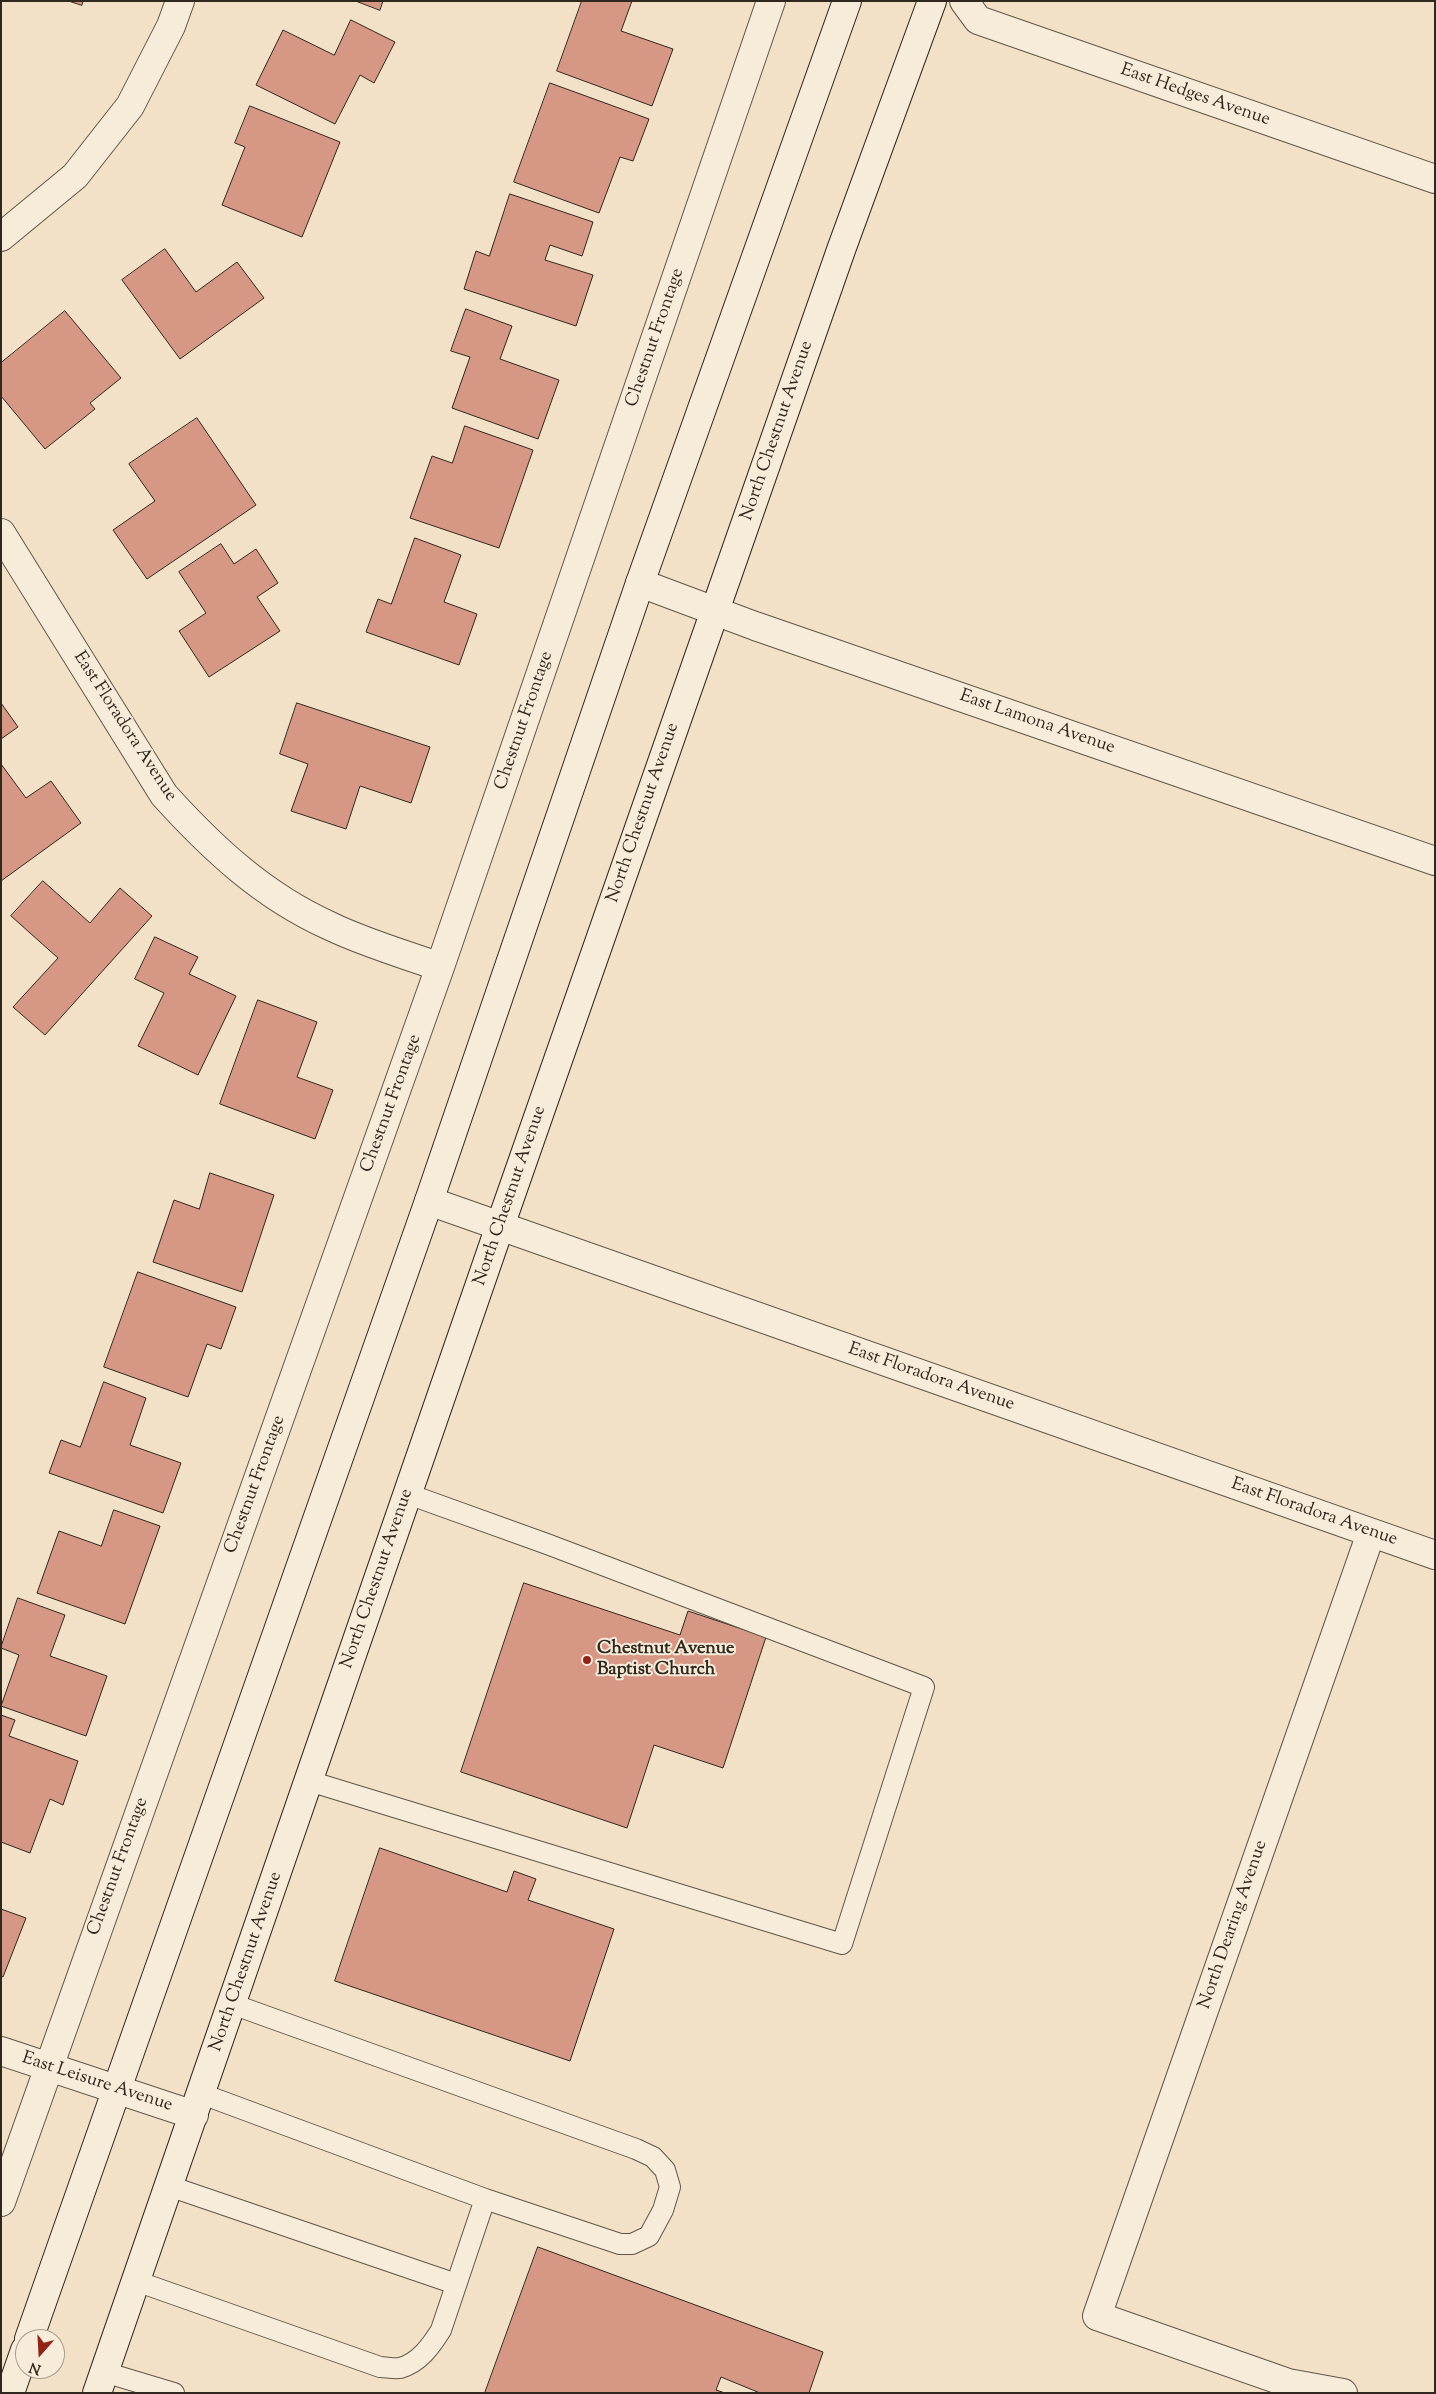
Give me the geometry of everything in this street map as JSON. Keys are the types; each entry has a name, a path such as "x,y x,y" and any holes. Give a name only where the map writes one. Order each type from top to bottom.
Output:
{"street":[{"path":"1,237 75,176 130,106 171,26 180,1"},
{"name":"Chestnut Frontage","path":"1,2202 440,968 771,1"},
{"path":"33,2329 429,1200 640,583 847,1"},
{"name":"North Chestnut Avenue","path":"100,2382 198,2104 500,1226 841,250 932,1"},
{"name":"East Hedges Avenue","path":"964,1 978,20 1435,179"},
{"name":"East Floradora Avenue","path":"1,532 164,795 197,831 230,862 278,897 329,926 440,968"},
{"name":"East Lamona Avenue","path":"640,583 715,611 1435,861"},
{"name":"East Floradora Avenue","path":"429,1200 1435,1554"},
{"name":"North Dearing Avenue","path":"1343,2393 1288,2383 1097,2316 1371,1533"},
{"name":"East Leisure Avenue","path":"1,2052 117,2090 198,2104"},
{"path":"10,2393 15,2379"}],"lane":[{"path":"309,1781 842,1944 924,1687 547,1544 408,1494"},
{"path":"198,2104 603,2240 620,2244 632,2244 650,2236 663,2210 670,2187 665,2170 654,2157 232,2004"},
{"path":"169,2186 456,2284"},
{"path":"136,2281 380,2367 399,2368 420,2357 433,2343 441,2330 485,2199"},
{"path":"100,2382 174,2393"}],"building":[{"path":"69,1 83,1 82,5"},
{"path":"356,1 383,1 380,10"},
{"path":"582,1 632,1 621,31 673,49 652,106 557,71"},
{"path":"351,20 395,42 374,83 360,75 335,124 256,85 283,30 334,55"},
{"path":"550,83 649,119 633,161 620,157 599,213 514,182"},
{"path":"250,106 340,142 302,237 222,205 245,147 235,143"},
{"path":"510,194 593,222 582,256 550,245 545,260 593,275 576,326 464,289 476,251 489,256"},
{"path":"165,249 196,292 237,262 264,298 180,359 122,280"},
{"path":"466,309 512,326 500,359 559,380 538,439 452,408 470,357 451,351"},
{"path":"65,311 121,378 90,403 95,409 45,449 1,396 1,363"},
{"path":"197,418 256,505 147,579 113,530 155,501 129,464"},
{"path":"465,426 533,450 499,548 410,518 432,456 452,463"},
{"path":"415,538 461,555 444,602 477,614 459,665 366,632 378,599 391,604"},
{"path":"221,544 234,564 256,549 278,583 257,597 280,631 209,677 179,631 206,613 179,572"},
{"path":"1,703 18,727 1,739"},
{"path":"297,703 430,747 411,803 360,786 346,829 291,811 308,764 280,754"},
{"path":"1,764 26,798 51,781 81,823 1,881"},
{"path":"43,881 90,923 120,888 152,916 45,1035 13,1007 58,958 11,916"},
{"path":"155,937 198,957 189,974 236,996 198,1075 138,1046 164,993 135,979"},
{"path":"258,1000 317,1022 297,1077 333,1090 315,1139 220,1104"},
{"path":"210,1173 274,1195 242,1292 153,1262 174,1200 199,1209"},
{"path":"138,1272 236,1307 221,1349 207,1344 188,1397 104,1367"},
{"path":"104,1382 146,1398 130,1445 181,1463 163,1513 49,1473 61,1440 80,1447"},
{"path":"114,1510 160,1526 125,1624 37,1593 59,1531 101,1546"},
{"path":"524,1583 680,1635 688,1611 766,1637 723,1768 654,1745 627,1828 461,1772"},
{"path":"18,1598 65,1615 50,1656 107,1676 86,1736 1,1706 19,1655 1,1648"},
{"path":"1,1715 15,1720 9,1736 78,1761 63,1805 50,1799 30,1853 1,1842"},
{"path":"380,1848 507,1892 514,1871 536,1879 528,1900 614,1929 570,2061 335,1981"},
{"path":"1,1909 26,1918 3,1977 1,1976"},
{"path":"538,2247 823,2352 809,2393 760,2393 721,2377 716,2390 725,2393 485,2393"}],"place":[{"name":"Chestnut Avenue Baptist Church","path":"587,1660"}]}
